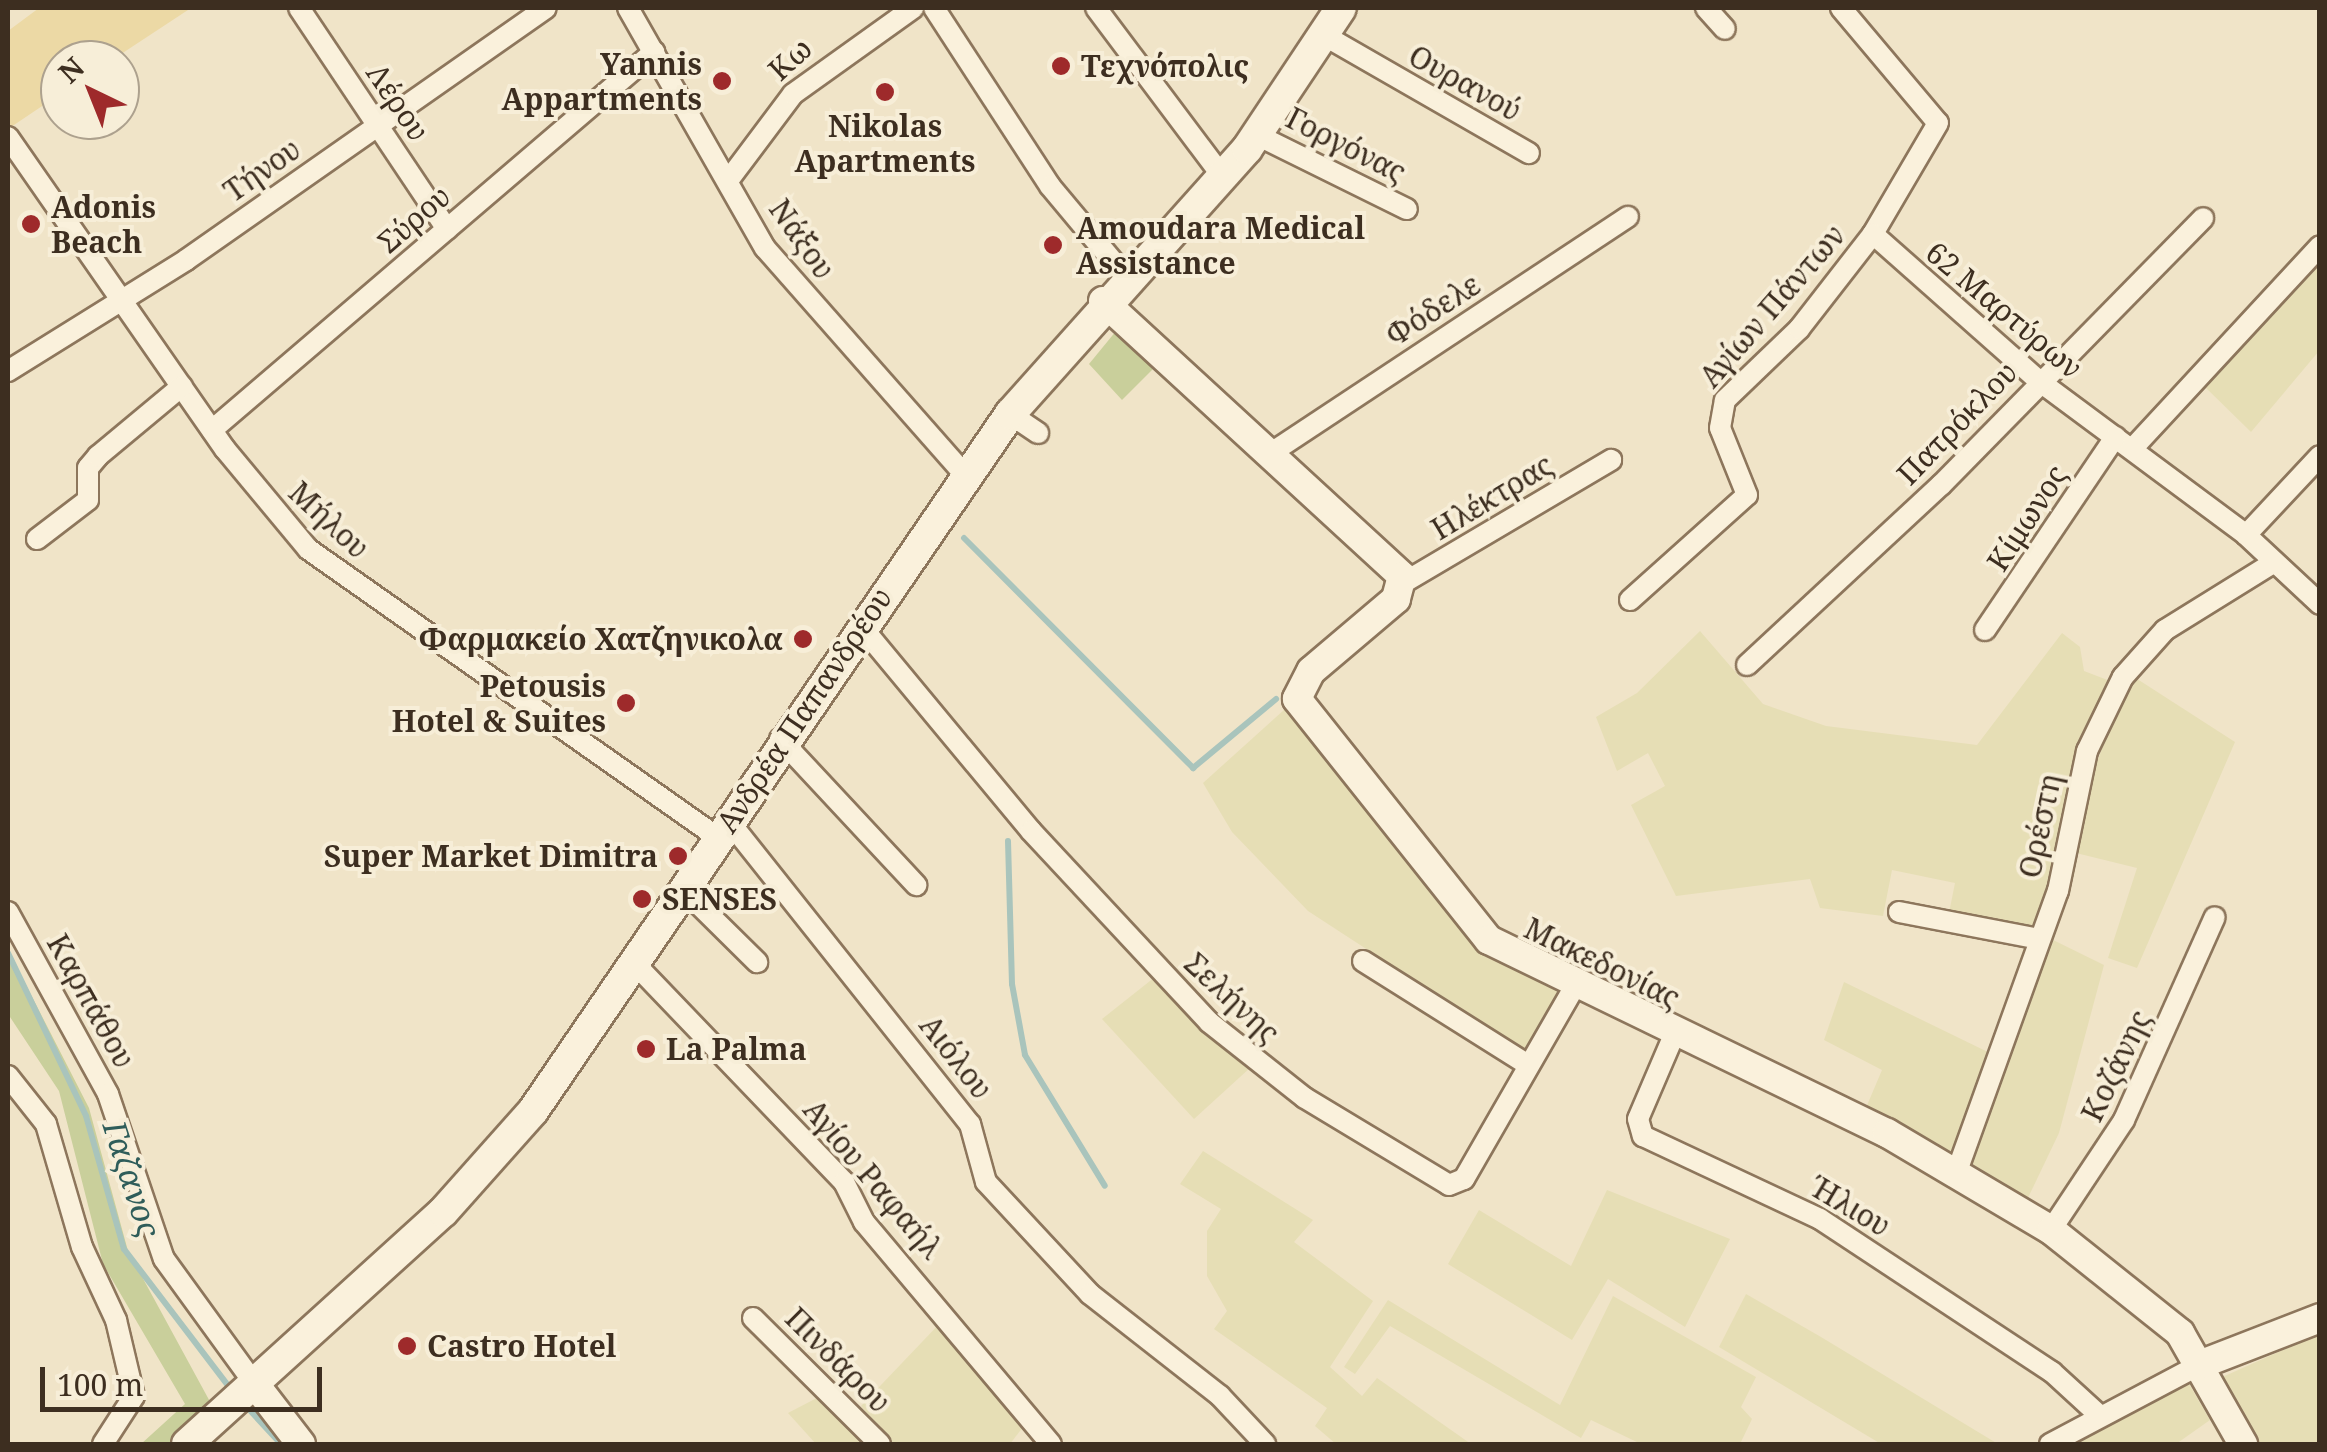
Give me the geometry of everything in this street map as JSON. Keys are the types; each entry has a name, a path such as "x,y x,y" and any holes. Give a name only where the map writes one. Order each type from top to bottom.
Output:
{"main road":[{"name":"Ανδρέα Παπανδρέου","path":"192,1440 482,1171 635,964 780,739 1010,414 1103,301 1258,135 1320,33 1341,8"}],"street":[{"name":"Λέρου","path":"299,8 448,230"},
{"name":"Τήνου","path":"8,372 546,8"},
{"name":"Νάξου","path":"628,8 776,263 966,476"},
{"name":"Κω","path":"730,178 793,94 912,8"},
{"path":"934,8 1050,186 1126,277"},
{"path":"1096,8 1222,177"},
{"path":"1706,8 1725,28"},
{"path":"1841,8 1938,123 1873,234"},
{"name":"Ουρανού","path":"1320,33 1530,153"},
{"name":"Σύρου","path":"212,430 654,52"},
{"name":"Γοργόνας","path":"1258,135 1407,210"},
{"name":"Μήλου","path":"8,137 125,295 212,430 308,549 722,828"},
{"name":"Φόδελε","path":"1271,453 1628,217"},
{"name":"Πατρόκλου","path":"1746,664 2204,218"},
{"name":"62 Μαρτύρων","path":"1873,234 2039,381 2246,536 2320,604"},
{"name":"Αγίων Πάντων","path":"1630,600 1747,495 1720,409 1873,234"},
{"name":"Κίμωνος","path":"1985,630 2124,442 2320,246"},
{"path":"1103,301 1271,453 1404,583"},
{"path":"36,539 88,500 88,468 98,456 182,386"},
{"path":"1010,414 1038,433"},
{"path":"2246,536 2320,456"},
{"name":"Ηλέκτρας","path":"1404,583 1611,460"},
{"name":"Ορέστη","path":"1957,1171 2039,939 2087,751 2123,677 2165,630 2273,563"},
{"name":"Μακεδονίας","path":"1404,583 1310,671 1297,699 1490,940 1574,988 1957,1171 2051,1230 2164,1317 2199,1365 2243,1444"},
{"name":"Σελήνης","path":"860,626 1125,934 1209,1022 1305,1098 1457,1186 1574,988"},
{"path":"780,739 916,885"},
{"name":"Αιόλου","path":"722,828 970,1124 986,1182 1090,1294 1220,1396 1265,1444"},
{"path":"684,890 757,962"},
{"name":"Καρπάθου","path":"8,912 108,1094 164,1259 250,1388"},
{"path":"1899,912 2039,939"},
{"name":"Κοζάνης","path":"2051,1230 2124,1120 2214,917"},
{"path":"1363,961 1528,1065"},
{"name":"Αγίου Ραφαήλ","path":"635,964 844,1182 864,1222 1050,1444"},
{"name":"Ήλιου","path":"1674,1034 1638,1119 1643,1136 1820,1219 2052,1372 2100,1416"},
{"path":"8,1076 46,1124 82,1247 116,1320 134,1396 103,1444"},
{"name":"Πινδάρου","path":"752,1318 880,1444"},
{"path":"2050,1444 2199,1365 2320,1318"},
{"path":"250,1388 301,1444"}],"shaded area":[{"path":"2319,255 2319,351 2251,432 2204,386"},
{"path":"1700,631 1763,704 1826,726 1977,745 2062,633 2080,647 2084,671 2118,684 2039,930 1949,913 1955,883 1892,870 1883,916 1820,908 1810,879 1676,896 1631,805 1665,786 1648,753 1617,771 1596,717 1637,693"},
{"path":"2131,675 2235,742 2137,968 2108,958 2137,868 2076,853 2089,782"},
{"path":"1285,709 1476,946 1558,991 1526,1053 1308,911 1232,832 1203,783"},
{"path":"2047,937 2104,965 2059,1133 2025,1204 1968,1167"},
{"path":"1155,977 1251,1067 1194,1119 1102,1019"},
{"path":"1844,982 1994,1055 1957,1160 1865,1110 1882,1070 1824,1040"},
{"path":"1203,1151 1313,1220 1294,1242 1373,1301 1330,1367 1362,1396 1377,1378 1471,1444 1336,1444 1315,1426 1327,1408 1214,1329 1227,1311 1207,1276 1207,1231 1221,1209 1180,1184"},
{"path":"1607,1190 1730,1239 1685,1327 1608,1279 1572,1340 1448,1264 1479,1210 1571,1266"},
{"path":"1746,1294 1998,1444 1881,1444 1719,1347"},
{"path":"1613,1296 1756,1377 1741,1407 1752,1419 1740,1444 1641,1444 1591,1420 1581,1438 1390,1326 1355,1374 1344,1367 1388,1300 1560,1405"},
{"path":"942,1321 1026,1423 1010,1444 892,1444 861,1406"},
{"path":"2319,1334 2319,1444 2259,1444 2218,1379"},
{"path":"2185,1377 2210,1420 2176,1444 2060,1444"},
{"path":"836,1388 878,1433 865,1444 816,1444 788,1413"}],"green space":[{"path":"1121,325 1162,360 1122,400 1089,364"},
{"path":"8,950 89,1108 128,1251 214,1409 175,1444 141,1444 185,1404 103,1264 59,1091 8,1014"}],"sand":[{"path":"39,8 191,8 140,42 40,40 40,107 8,129 8,31"}],"waterway":[{"path":"964,538 1193,768 1276,699"},
{"path":"1008,841 1012,984 1025,1055 1105,1186"},
{"name":"Γαζανος","path":"8,953 86,1116 124,1249 233,1392"},
{"name":"Γαζανος","path":"245,1405 281,1444"}],"place":[{"name":"Τεχνόπολις","path":"1061,66"},
{"name":"Yannis Appartments","path":"722,81"},
{"name":"Nikolas Apartments","path":"885,92"},
{"name":"Adonis Beach","path":"31,224"},
{"name":"Amoudara Medical Assistance","path":"1053,245"},
{"name":"Φαρμακείο Χατζηνικολα","path":"803,639"},
{"name":"Petousis Hotel & Suites","path":"626,703"},
{"name":"Super Market Dimitra","path":"678,856"},
{"name":"SENSES","path":"642,899"},
{"name":"La Palma","path":"646,1049"},
{"name":"Castro Hotel","path":"407,1346"}]}
